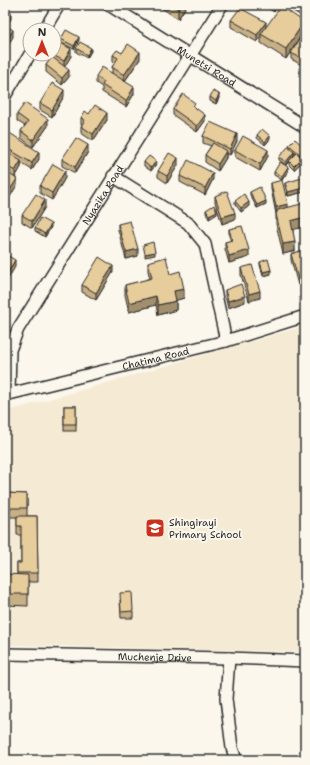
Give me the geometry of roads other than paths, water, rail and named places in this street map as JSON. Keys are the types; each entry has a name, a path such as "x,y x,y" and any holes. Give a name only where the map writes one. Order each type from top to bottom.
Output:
{"street":[{"path":"48,22 58,5"},
{"name":"Munetsi Road","path":"109,5 190,54 305,127"},
{"name":"Nyazika Road","path":"7,394 10,350 18,329 222,5"},
{"path":"5,96 9,85 25,62"},
{"path":"113,176 188,223 205,244 226,341"},
{"name":"Chatima Road","path":"7,394 226,341 305,316"},
{"name":"Muchenje Drive","path":"5,654 229,658 305,661"},
{"path":"229,658 226,699 232,748 236,760"}],"place":[{"name":"Shingirayi Primary School","path":"155,528"}]}
